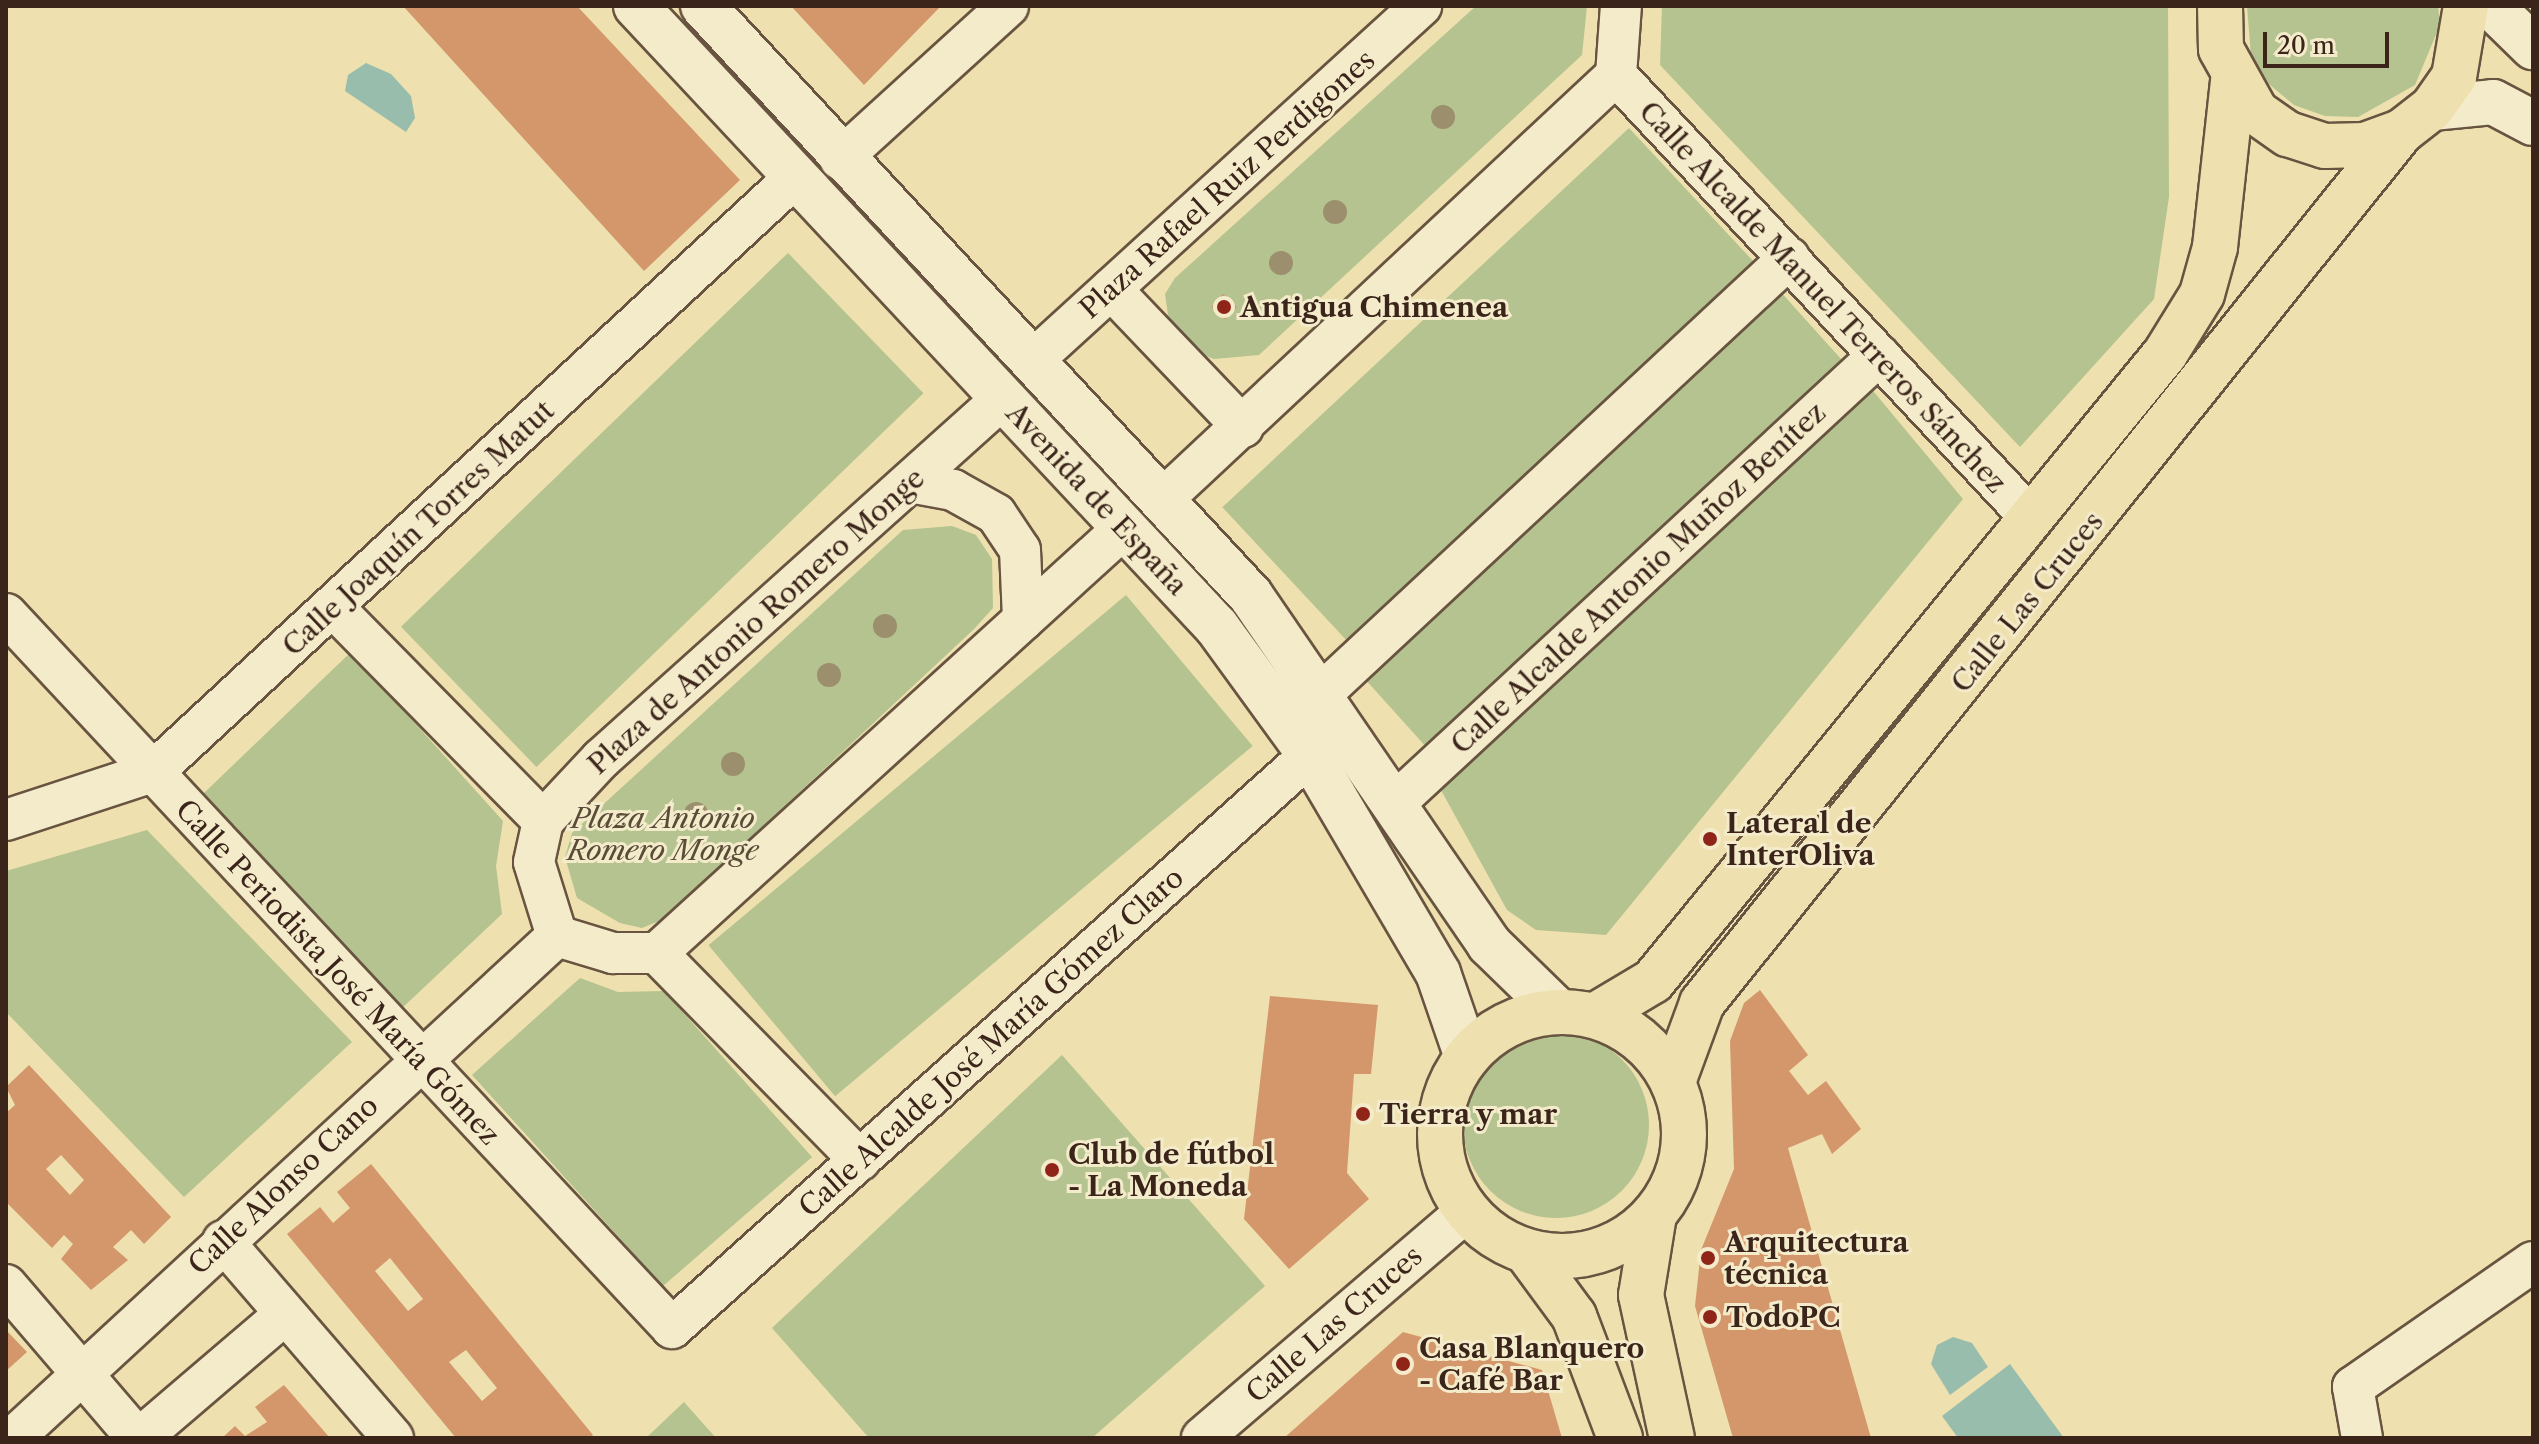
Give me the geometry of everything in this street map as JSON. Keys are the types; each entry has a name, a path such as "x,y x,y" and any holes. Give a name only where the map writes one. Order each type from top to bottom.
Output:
{"main road":[{"name":"Avenida de España","path":"636,6 1217,627 1310,755 1438,973 1467,1057"},
{"name":"Avenida de España","path":"703,6 840,159 1165,497 1251,596 1396,802 1489,944 1577,1013"},
{"path":"2220,6 2221,49 2233,80 2256,112 2288,134 2325,146 2365,145 2417,120 2493,102 2533,123"},
{"name":"Calle Las Cruces","path":"1673,1082 1702,1003 2417,120 2465,42 2466,6"},
{"path":"2491,6 2533,47"},
{"name":"Calle Las Cruces","path":"1577,1013 1653,981 2165,354 2202,294 2222,203 2233,80"},
{"path":"1620,1438 1574,1316 1526,1251 1467,1211 1448,1175 1440,1135 1447,1093 1467,1057 1503,1028 1577,1013 1645,1045 1673,1082 1683,1151 1654,1215 1641,1295 1672,1438"},
{"path":"1526,1251 1595,1252 1654,1215"}],"street":[{"path":"840,159 1008,6"},
{"name":"Plaza Rafael Ruiz Perdigones","path":"1032,361 1421,6"},
{"path":"1165,497 1616,75 1621,6"},
{"name":"Calle Alcalde Manuel Terreros Sánchez","path":"1616,75 2031,518"},
{"name":"Calle Joaquín Torres Matut","path":"6,820 153,772 795,177"},
{"path":"1321,694 1789,258"},
{"path":"1111,289 1243,427"},
{"name":"Calle Alcalde Antonio Muñoz Benítez","path":"1396,802 1879,355"},
{"name":"Plaza de Antonio Romero Monge","path":"543,821 601,759 1003,398"},
{"path":"910,482 953,490 996,514 1020,550 1023,620"},
{"path":"333,607 543,821 534,862 557,936 613,953 657,953 1125,527"},
{"name":"Calle Periodista José María Gómez","path":"6,614 416,1060 672,1328"},
{"name":"Calle Alcalde José María Gómez Claro","path":"672,1328 1310,755"},
{"name":"Calle Alonso Cano","path":"13,1438 416,1060 557,936"},
{"path":"657,953 860,1160"},
{"name":"Calle Las Cruces","path":"1202,1438 1467,1211"},
{"path":"223,1241 393,1438"},
{"path":"2362,1438 2353,1387 2533,1262"},
{"path":"6,1285 139,1438 285,1314"}],"green space":[{"path":"1476,6 1587,6 1582,55 1259,355 1214,359 1187,349 1168,315 1165,294 1175,278"},
{"path":"1662,6 2168,6 2169,197 2154,299 2020,447 1660,65"},
{"path":"2247,6 2438,6 2440,25 2415,85 2358,117 2325,116 2294,105 2269,84 2251,56"},
{"path":"1629,128 1763,272 1357,651 1222,507"},
{"path":"788,253 923,393 536,767 401,627"},
{"path":"1778,289 1848,367 1426,747 1356,669"},
{"path":"1869,386 1963,499 1606,935 1536,930 1507,910 1436,781"},
{"name":"Plaza Antonio Romero Monge","path":"952,526 976,535 992,559 993,608 974,629 664,919 642,928 620,923 577,898 565,857 572,833 903,530"},
{"path":"1126,595 1253,746 835,1096 709,945"},
{"path":"351,652 503,821 496,866 502,914 400,1010 204,793"},
{"path":"147,830 352,1042 184,1197 6,1012 6,871"},
{"path":"580,978 618,992 664,991 812,1157 663,1286 472,1075"},
{"path":"1556,1032 1591,1039 1621,1060 1642,1090 1649,1125 1642,1160 1621,1190 1591,1211 1556,1218 1521,1211 1491,1190 1470,1160 1463,1125 1470,1090 1491,1060 1521,1039"},
{"name":"Club de fútbol - La Moneda","path":"1062,1055 1265,1286 1092,1438 869,1438 772,1328"},
{"path":"684,1402 716,1438 646,1438"}],"shaded area":[{"path":"366,63 391,74 411,96 415,118 406,132 345,91 348,75"},
{"path":"1953,1337 1972,1343 1988,1367 1950,1395 1931,1364 1937,1345"},
{"path":"2010,1364 2064,1438 1958,1438 1942,1416"}],"building":[{"path":"403,6 577,6 740,180 644,271"},
{"path":"791,6 941,6 864,85"},
{"name":"Antigua Chimenea","path":"1223,294 1237,307 1225,319 1211,306"},
{"path":"1760,990 1808,1055 1789,1071 1808,1095 1826,1081 1861,1129 1832,1154 1822,1134 1788,1148 1871,1438 1733,1438 1695,1306 1701,1250 1734,1169 1730,1041 1744,1003"},
{"path":"1270,996 1378,1005 1371,1074 1354,1074 1347,1173 1369,1199 1289,1269 1244,1219"},
{"path":"29,1065 171,1217 144,1244 131,1230 113,1247 128,1260 91,1290 61,1259 73,1244 64,1235 52,1248 6,1202 6,1113 15,1105 6,1087","holes":["61,1155 84,1180 70,1195 46,1169"]},
{"path":"371,1164 593,1435 590,1438 456,1438 287,1234 320,1207 333,1223 350,1208 337,1192","holes":["390,1258 423,1299 408,1311 375,1271","466,1350 497,1388 482,1401 449,1362"]},
{"path":"6,1330 27,1352 6,1371"},
{"path":"1403,1332 1542,1370 1562,1438 1284,1438"},
{"path":"284,1385 330,1438 222,1438 235,1426 245,1436 267,1422 255,1407"}],"place":[{"name":"Antigua Chimenea","path":"1224,307"},
{"name":"Lateral de InterOliva","path":"1710,839"},
{"name":"Tierra y mar","path":"1363,1114"},
{"name":"Club de fútbol - La Moneda","path":"1052,1170"},
{"name":"Arquitectura técnica","path":"1708,1258"},
{"name":"TodoPC","path":"1710,1317"},
{"name":"Casa Blanquero - Café Bar","path":"1403,1364"}]}
